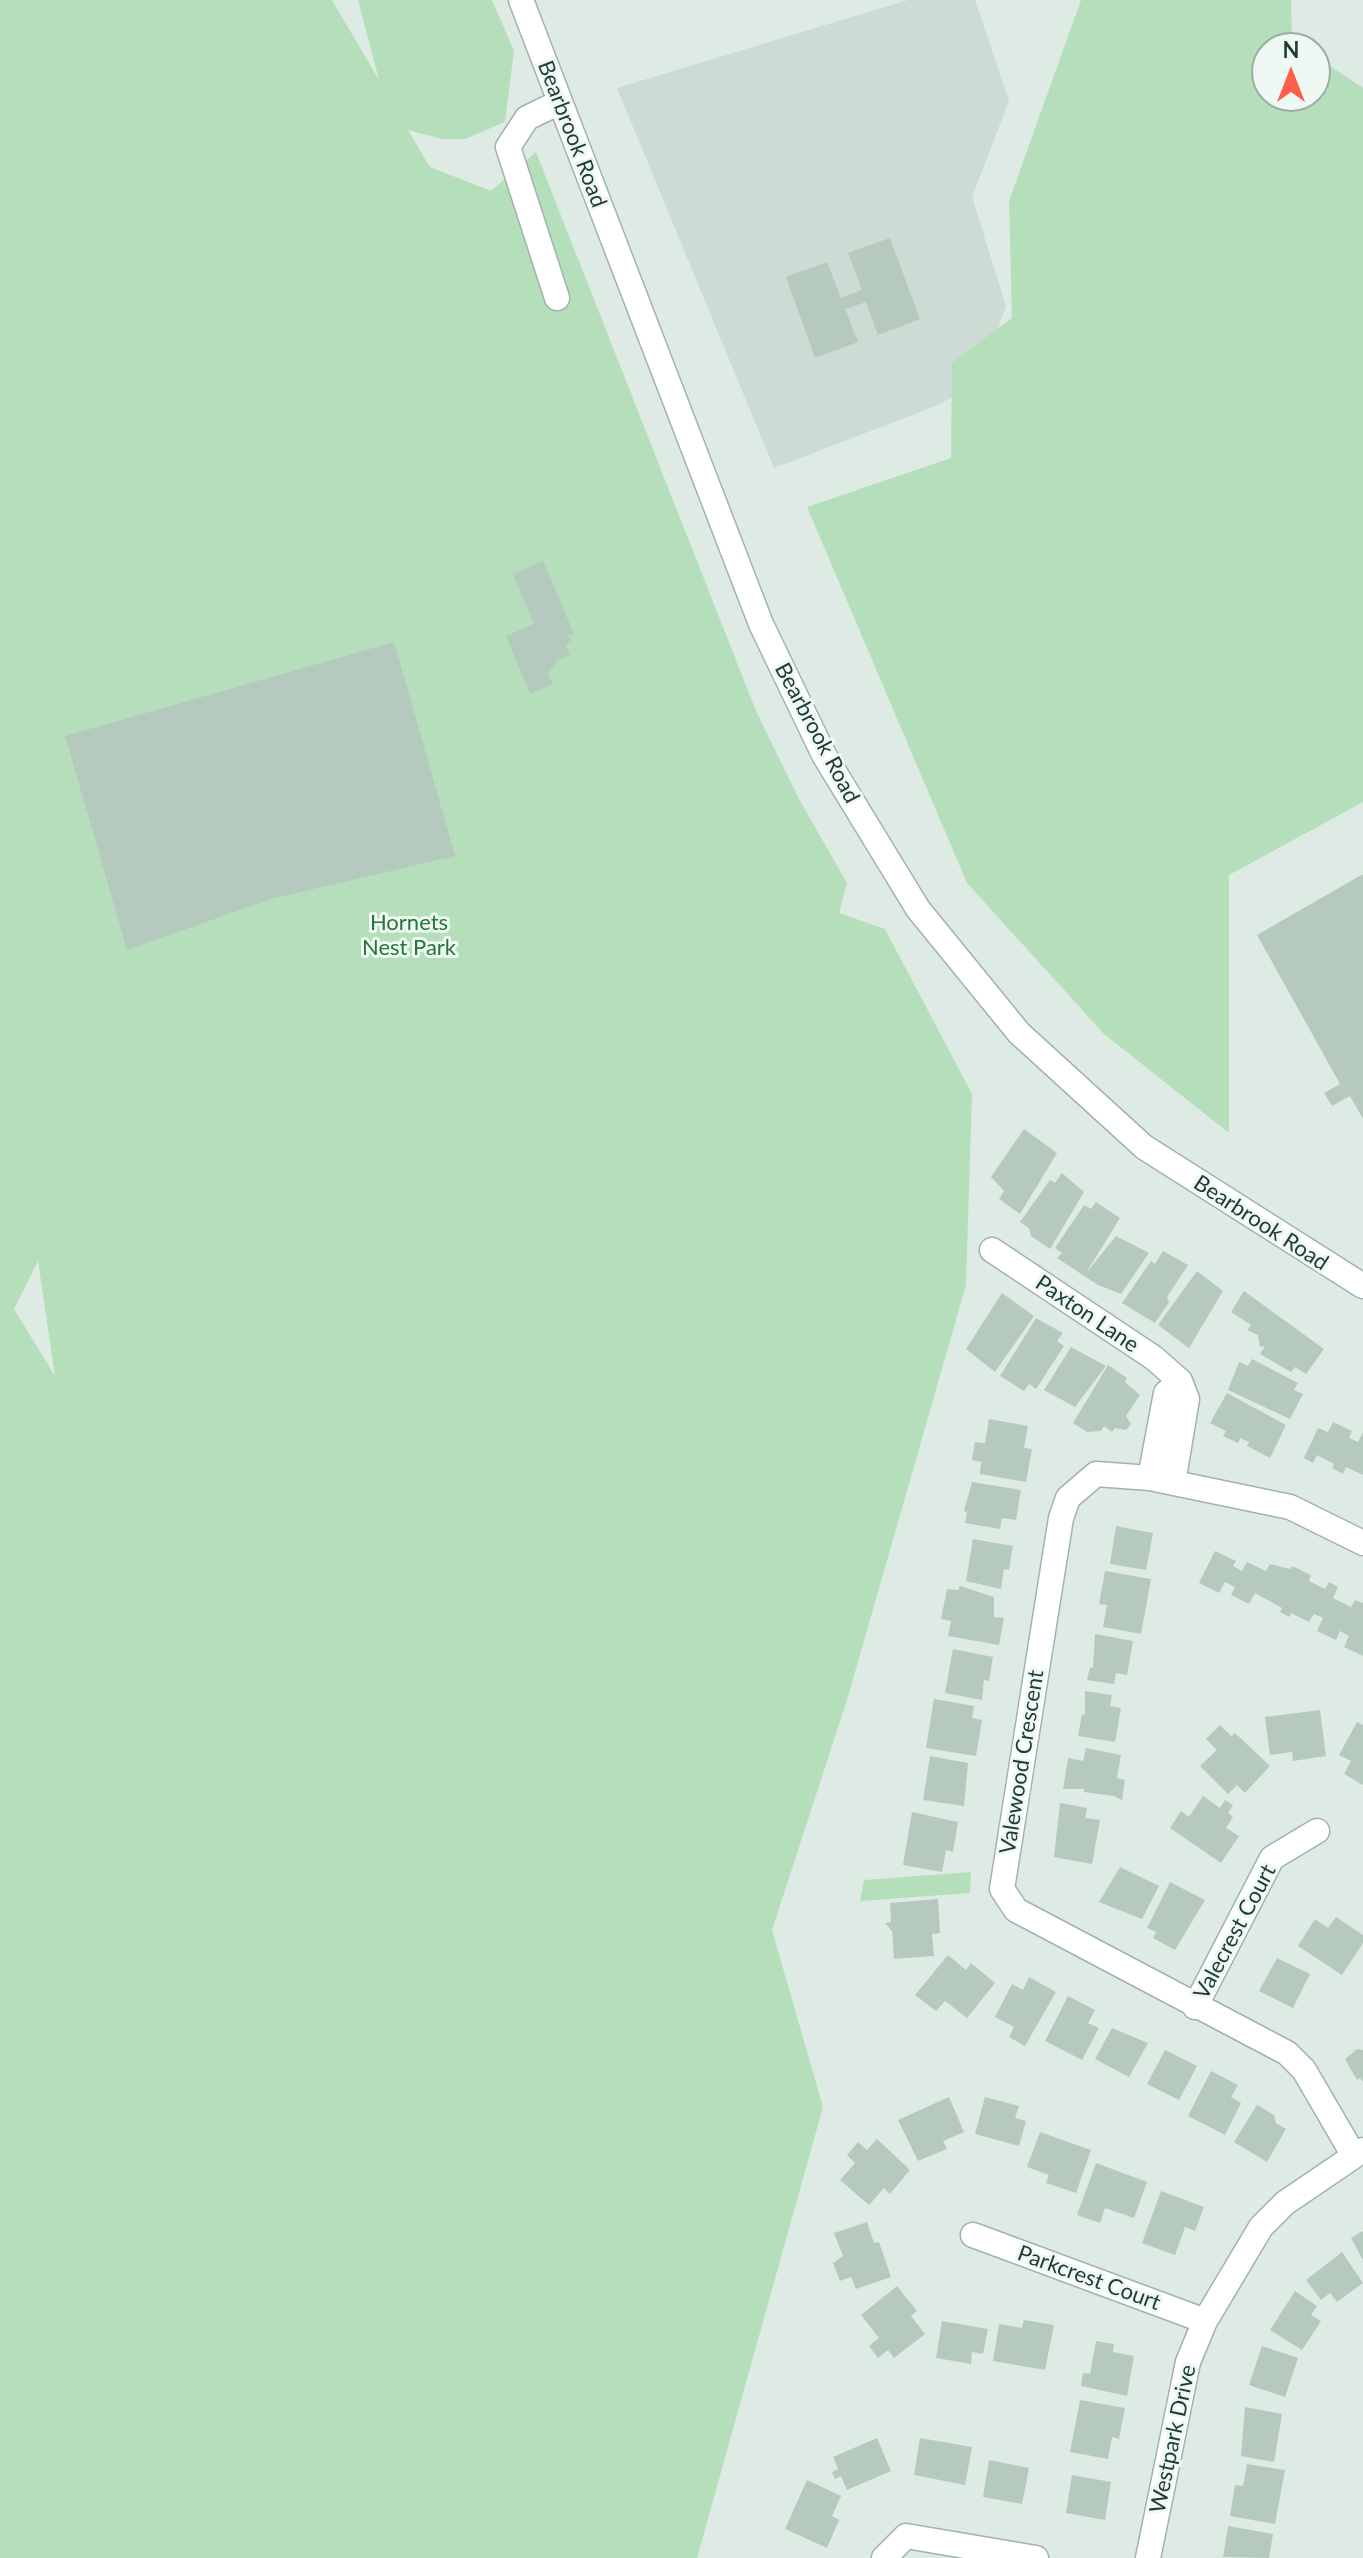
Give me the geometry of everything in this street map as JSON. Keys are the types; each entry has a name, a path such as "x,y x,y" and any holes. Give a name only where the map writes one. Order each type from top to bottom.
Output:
{"street":[{"name":"Bearbrook Road","path":"526,1 560,102 761,624 824,755 918,909 1019,1033 1144,1147 1363,1286"},
{"path":"557,298 508,147 527,118 560,102"},
{"name":"Paxton Lane","path":"992,1250 1154,1358 1180,1381 1166,1393 1162,1481"},
{"name":"Valewood Crescent","path":"1358,2153 1304,2070 1287,2053 1016,1910 1002,1889 1061,1518 1068,1498 1096,1474 1162,1481 1290,1507 1363,1543"},
{"name":"Valecrest Court","path":"1195,2007 1272,1858 1317,1831"},
{"name":"Westpark Drive","path":"1148,2558 1188,2362 1205,2321 1261,2227 1285,2203 1358,2153"},
{"name":"Parkcrest Court","path":"973,2235 1205,2321"},
{"path":"884,2558 906,2536 1036,2558"}],"shaded area":[{"path":"908,0 975,0 1009,101 972,197 1006,306 978,385 933,407 774,468 617,88"}],"green space":[{"name":"Hornets Nest Park","path":"0,0 332,0 379,80 358,0 492,0 514,51 505,122 465,139 442,139 408,130 430,167 491,191 536,152 756,711 799,799 847,883 839,913 885,929 972,1094 966,1285 847,1700 772,1930 823,2107 697,2558 0,2558","holes":["38,1261 55,1376 14,1309"]},
{"path":"1081,0 1291,0 1292,32 1251,32 1251,112 1331,112 1331,67 1363,88 1363,802 1229,875 1229,1133 1104,1034 967,883 807,507 951,458 952,363 1012,318 1009,201"},
{"path":"971,1872 970,1893 860,1901 864,1880"}],"building":[{"path":"890,238 920,319 878,335 866,302 845,309 858,342 815,358 786,277 827,262 841,298 862,290 848,253"},
{"path":"543,561 574,634 567,636 571,639 566,646 570,655 558,660 548,674 553,684 530,694 506,636 534,624 513,574"},
{"path":"394,642 455,856 271,899 127,950 65,736"},
{"path":"1363,874 1363,1119 1350,1096 1332,1106 1324,1093 1340,1084 1257,935"},
{"path":"1024,1129 1057,1153 1020,1214 999,1199 1004,1191 991,1177"},
{"path":"1062,1173 1084,1192 1050,1249 1031,1236 1029,1228 1020,1222 1050,1180 1055,1183"},
{"path":"1096,1202 1120,1218 1086,1273 1116,1236 1149,1253 1121,1294 1098,1285 1057,1258 1062,1253 1055,1248 1084,1205 1091,1209"},
{"path":"1163,1251 1188,1265 1167,1297 1169,1302 1155,1323 1122,1303 1151,1261 1155,1264"},
{"path":"1197,1271 1223,1291 1189,1348 1158,1325"},
{"path":"1244,1291 1324,1349 1306,1374 1295,1367 1291,1372 1260,1354 1265,1346 1260,1347 1258,1335 1247,1330 1251,1325 1231,1312"},
{"path":"1002,1293 1034,1316 995,1372 966,1349"},
{"path":"1036,1318 1063,1333 1057,1341 1064,1346 1036,1389 1029,1384 1024,1391 1000,1376"},
{"path":"1071,1347 1106,1366 1075,1407 1044,1390"},
{"path":"1252,1359 1298,1383 1294,1390 1303,1394 1290,1419 1228,1390 1239,1362 1248,1366"},
{"path":"1108,1365 1127,1378 1125,1382 1140,1395 1126,1416 1131,1424 1126,1430 1115,1428 1112,1432 1104,1426 1101,1431 1087,1432 1073,1423"},
{"path":"1227,1393 1286,1425 1270,1458 1247,1446 1249,1442 1240,1438 1238,1443 1223,1436 1226,1431 1210,1423"},
{"path":"989,1419 1028,1426 1024,1448 1032,1449 1026,1482 980,1474 981,1462 972,1460 975,1442 985,1443"},
{"path":"1333,1422 1352,1431 1349,1438 1358,1442 1363,1432 1363,1475 1346,1467 1343,1474 1332,1468 1334,1464 1317,1455 1313,1463 1304,1458 1318,1428 1328,1432"},
{"path":"972,1482 1021,1490 1016,1520 1002,1518 1000,1529 965,1523 967,1512 964,1511"},
{"path":"1116,1526 1153,1533 1146,1570 1110,1564"},
{"path":"973,1539 1013,1546 1009,1570 1004,1569 1001,1589 966,1581"},
{"path":"1215,1551 1236,1561 1233,1566 1242,1571 1247,1562 1266,1571 1270,1564 1290,1569 1292,1566 1311,1575 1309,1581 1325,1589 1329,1582 1338,1587 1333,1598 1351,1607 1355,1600 1363,1603 1363,1656 1344,1647 1349,1636 1340,1631 1336,1640 1317,1631 1323,1618 1314,1614 1309,1622 1291,1613 1289,1617 1280,1612 1282,1608 1255,1593 1249,1604 1231,1595 1235,1587 1225,1582 1219,1593 1199,1583"},
{"path":"1105,1571 1151,1579 1141,1634 1103,1627 1107,1605 1099,1604"},
{"path":"960,1586 994,1597 994,1617 1004,1618 999,1645 948,1636 951,1621 941,1619 947,1589 958,1590"},
{"path":"1095,1634 1133,1641 1127,1675 1116,1673 1114,1684 1087,1680 1090,1667 1093,1668"},
{"path":"953,1649 993,1657 989,1681 984,1680 982,1700 945,1693"},
{"path":"1085,1691 1112,1695 1110,1706 1121,1708 1115,1742 1078,1736 1082,1714 1085,1715"},
{"path":"934,1699 974,1706 972,1718 982,1720 976,1756 926,1748"},
{"path":"1320,1710 1326,1756 1293,1761 1292,1752 1270,1755 1265,1717"},
{"path":"1357,1722 1363,1725 1363,1785 1344,1774 1351,1761 1339,1755"},
{"path":"1220,1725 1231,1736 1235,1733 1270,1766 1245,1793 1237,1785 1228,1794 1200,1766 1217,1750 1206,1739"},
{"path":"1086,1748 1121,1755 1117,1778 1125,1780 1122,1800 1084,1792 1084,1789 1063,1789 1068,1758 1083,1761"},
{"path":"930,1756 968,1763 964,1806 923,1800"},
{"path":"1203,1796 1220,1808 1225,1800 1233,1805 1228,1813 1233,1817 1226,1828 1239,1836 1221,1863 1170,1828 1181,1811 1189,1817"},
{"path":"1060,1803 1087,1808 1085,1818 1100,1820 1092,1864 1054,1857"},
{"path":"912,1812 958,1822 953,1852 946,1850 942,1872 903,1865"},
{"path":"1120,1867 1159,1886 1142,1919 1099,1902"},
{"path":"1170,1882 1205,1900 1175,1950 1153,1938 1156,1932 1147,1928"},
{"path":"938,1899 940,1933 932,1934 934,1956 894,1959 892,1931 885,1923 891,1922 890,1903"},
{"path":"1336,1917 1363,1935 1363,1943 1342,1975 1298,1946 1315,1919 1328,1928"},
{"path":"948,1955 966,1970 971,1963 995,1983 967,2018 945,2001 936,2011 915,1995"},
{"path":"1277,1958 1310,1974 1293,2008 1259,1991"},
{"path":"1029,1977 1056,1992 1025,2046 1009,2037 1014,2027 995,2017 1012,1984 1023,1990"},
{"path":"1068,1996 1095,2010 1088,2023 1099,2028 1082,2060 1045,2041"},
{"path":"1112,2028 1148,2043 1129,2077 1095,2059"},
{"path":"1357,2049 1363,2050 1363,2082 1360,2078 1357,2080 1345,2059"},
{"path":"1165,2050 1197,2066 1179,2100 1147,2084"},
{"path":"1211,2071 1238,2085 1231,2097 1241,2103 1225,2135 1188,2116"},
{"path":"949,2097 964,2132 943,2141 947,2149 918,2161 898,2120"},
{"path":"985,2097 1019,2106 1015,2118 1026,2121 1019,2146 975,2134"},
{"path":"1257,2105 1274,2115 1276,2123 1286,2129 1267,2162 1234,2142"},
{"path":"1040,2132 1091,2150 1076,2193 1046,2183 1049,2175 1027,2167"},
{"path":"877,2139 910,2170 890,2194 884,2188 869,2205 840,2180 855,2163 847,2155 858,2142 867,2150"},
{"path":"1096,2163 1147,2182 1134,2218 1105,2208 1100,2223 1077,2215"},
{"path":"1161,2191 1204,2207 1195,2231 1185,2227 1175,2255 1142,2243"},
{"path":"867,2222 874,2243 879,2242 891,2277 856,2289 851,2277 840,2281 833,2263 843,2256 834,2233"},
{"path":"1363,2231 1363,2260 1351,2238"},
{"path":"1342,2252 1363,2283 1337,2302 1330,2293 1321,2300 1306,2280"},
{"path":"897,2286 917,2311 911,2316 925,2334 894,2358 888,2350 878,2358 869,2346 879,2338 861,2315"},
{"path":"1295,2291 1317,2306 1311,2315 1321,2321 1302,2350 1270,2330"},
{"path":"1024,2320 1054,2325 1045,2370 993,2361 999,2324 1022,2328"},
{"path":"942,2321 988,2329 983,2354 972,2352 971,2364 936,2358"},
{"path":"1096,2341 1114,2344 1113,2352 1134,2356 1127,2396 1081,2386 1083,2373 1090,2374"},
{"path":"1262,2346 1298,2358 1285,2397 1249,2385"},
{"path":"1080,2400 1125,2408 1119,2439 1112,2437 1108,2459 1070,2452"},
{"path":"1245,2407 1282,2414 1274,2462 1241,2456"},
{"path":"877,2438 891,2471 847,2490 841,2476 835,2479 832,2472 838,2469 833,2457"},
{"path":"920,2438 972,2447 965,2485 914,2475"},
{"path":"989,2460 1029,2468 1022,2504 983,2497"},
{"path":"1247,2464 1285,2470 1275,2524 1230,2516 1235,2485 1243,2486"},
{"path":"1072,2475 1111,2482 1105,2520 1066,2513"},
{"path":"807,2480 841,2496 832,2516 839,2520 827,2548 785,2529"},
{"path":"1228,2526 1273,2534 1269,2558 1223,2557"}]}
